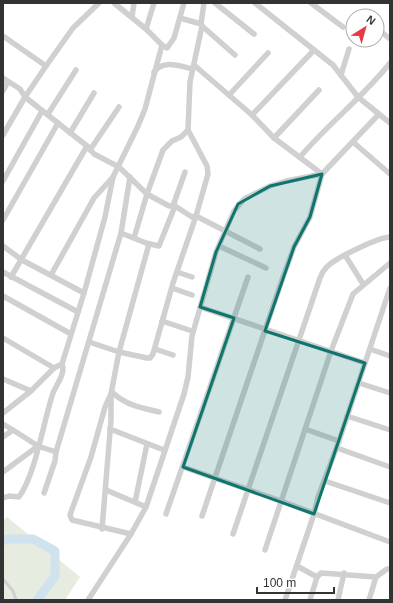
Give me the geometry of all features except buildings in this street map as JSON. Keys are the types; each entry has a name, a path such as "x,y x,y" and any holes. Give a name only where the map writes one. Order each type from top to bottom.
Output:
{"street":[{"path":"3,135 46,66 73,28 99,3"},
{"path":"114,3 167,48 170,46 174,38 184,3"},
{"path":"132,18 134,3"},
{"path":"146,29 154,3"},
{"path":"89,342 119,352 149,358 152,357 155,350 162,321 208,174 207,166 188,130 190,82 194,67 204,3"},
{"path":"215,3 254,34"},
{"path":"255,3 332,65 358,98 389,120"},
{"path":"311,3 343,27"},
{"path":"180,18 201,25 235,55"},
{"path":"3,36 46,66"},
{"path":"51,276 94,198 113,177 119,167 145,109 162,45"},
{"path":"341,75 349,49"},
{"path":"252,115 314,50"},
{"path":"229,95 268,53"},
{"path":"300,157 374,82 390,63"},
{"path":"154,73 159,67 169,64 194,67 252,115 274,138 322,174"},
{"path":"48,114 76,70"},
{"path":"3,91 5,80 20,89 26,97 94,154 119,167 147,194 169,206 174,206 192,217 196,216 260,249"},
{"path":"274,138 319,90"},
{"path":"70,133 94,93"},
{"path":"11,277 88,148 118,107"},
{"path":"3,181 42,111"},
{"path":"202,516 294,247 310,217 322,174 379,114"},
{"path":"3,220 58,123"},
{"path":"134,238 147,194 163,150 172,141 188,130"},
{"path":"353,142 390,174"},
{"path":"121,233 149,244 159,246 161,244 185,172"},
{"path":"88,600 131,534 146,507 184,394 192,336 200,308 219,246 234,211 244,199 270,186 286,181 322,174"},
{"path":"3,498 9,496 19,497 38,446 52,398 62,372 62,364 106,217 113,177"},
{"path":"44,494 55,461 56,452 121,233 130,177"},
{"path":"233,534 247,488 300,340 320,278 329,265 345,255 377,240 390,237"},
{"path":"102,528 106,490 111,393 119,352 149,244"},
{"path":"3,246 22,260 84,293"},
{"path":"219,246 266,268"},
{"path":"345,255 363,284"},
{"path":"265,550 331,351 353,294 363,284 390,263"},
{"path":"3,272 78,312"},
{"path":"177,272 192,277"},
{"path":"166,514 248,277"},
{"path":"172,288 192,295"},
{"path":"285,600 314,514 318,497 337,448 390,288"},
{"path":"3,296 71,334"},
{"path":"200,308 234,318 266,331 300,340 365,363"},
{"path":"162,321 189,330"},
{"path":"3,338 54,368"},
{"path":"370,349 390,356"},
{"path":"155,350 173,355"},
{"path":"3,413 31,391 54,368 62,364"},
{"path":"3,379 31,391"},
{"path":"359,383 390,393"},
{"path":"111,393 119,399 135,406 159,412"},
{"path":"111,393 105,407 88,464 70,516 72,520 131,534"},
{"path":"347,416 390,430"},
{"path":"3,424 38,446 56,452"},
{"path":"110,429 164,450"},
{"path":"305,429 339,441"},
{"path":"3,437 13,430"},
{"path":"135,502 147,444"},
{"path":"3,472 38,446"},
{"path":"337,448 390,467"},
{"path":"183,467 247,488 390,542"},
{"path":"325,481 390,503"},
{"path":"106,490 146,507"},
{"path":"297,566 317,577"},
{"path":"369,600 376,577 387,569 390,569"},
{"path":"310,600 317,577 321,572 376,577"},
{"path":"338,600 344,573"}],"lane":[{"path":"3,579 12,591 16,600"}],"highlighted area":[{"path":"322,174 310,217 294,247 265,331 365,363 314,514 183,467 234,318 200,307 216,252 238,204 270,186"}],"shaded area":[{"path":"7,517 80,577 65,600 3,600 3,521"}],"waterway":[{"path":"3,541 7,539 33,539 55,551 55,576 37,600"}]}
